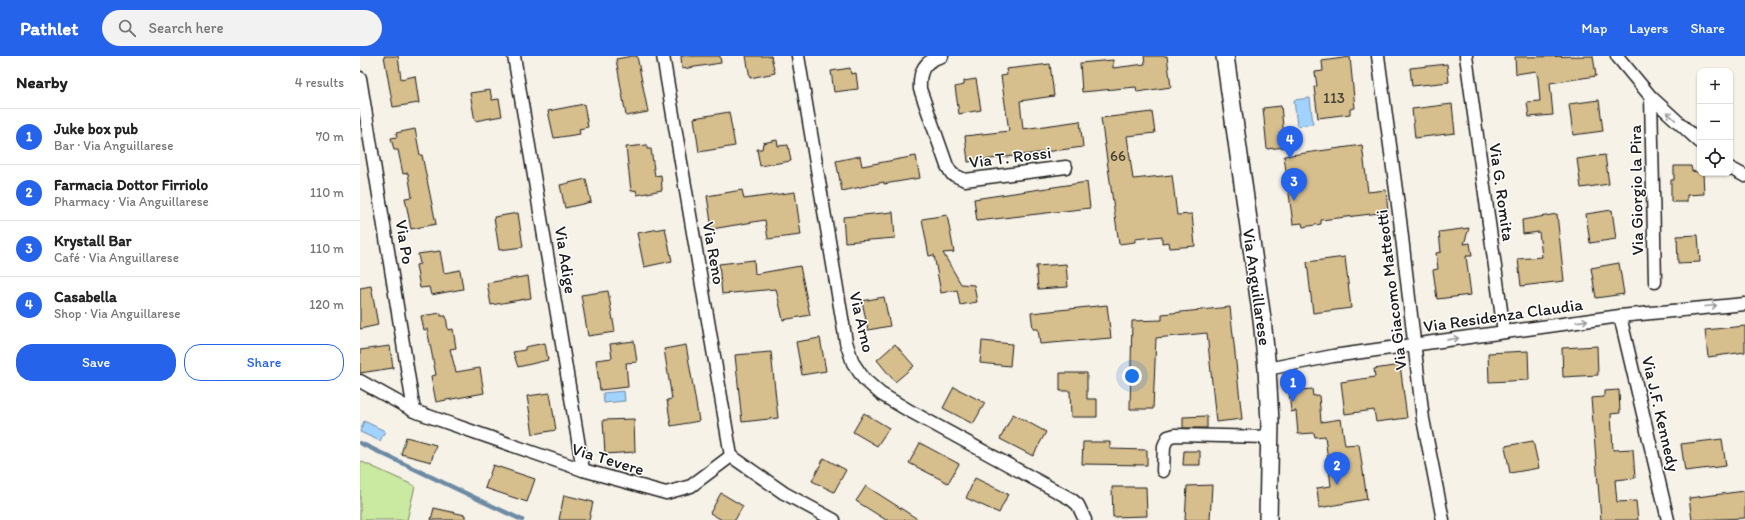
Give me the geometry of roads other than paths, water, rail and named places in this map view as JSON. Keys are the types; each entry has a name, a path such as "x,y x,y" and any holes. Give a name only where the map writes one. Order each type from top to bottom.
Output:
{"main road":[{"name":"Via Anguillarese","path":"1225,56 1268,369 1270,437 1268,520"}],"street":[{"name":"Via Adige","path":"514,56 583,470"},
{"name":"Via Reno","path":"663,56 731,456"},
{"name":"Via Arno","path":"798,56 846,342 853,363 864,379 881,394 1071,499 1078,505 1085,520"},
{"name":"Via T. Rossi","path":"942,56 930,60 923,66 919,77 920,89 947,166 952,174 965,180 1066,168"},
{"name":"Via Giacomo Matteotti","path":"1378,56 1400,220 1422,418 1443,520"},
{"name":"Via G. Romita","path":"1466,56 1504,332"},
{"path":"1617,56 1651,97 1698,140"},
{"name":"Via Po","path":"360,78 414,411"},
{"name":"Via Giorgio la Pira","path":"1651,97 1654,282"},
{"path":"1733,170 1745,176"},
{"name":"Via Residenza Claudia","path":"1268,369 1333,356 1620,316 1745,304"},
{"name":"Via J.F. Kennedy","path":"1620,316 1668,520"},
{"name":"Via Tevere","path":"360,381 414,411 583,470 666,494 691,486 731,456"},
{"path":"1163,471 1164,446 1168,437 1175,435 1270,437"},
{"path":"731,456 784,493 834,520"}],"water":[{"path":"1310,98 1313,124 1297,126 1294,100"},
{"path":"624,391 625,401 604,403 603,393"},
{"path":"364,421 385,431 380,441 360,432"}],"waterway":[{"path":"360,443 522,520"}],"place":[{"name":"Casabella","path":"1290,159"},
{"name":"Krystall Bar","path":"1294,201"},
{"name":"Juke box pub","path":"1293,402"},
{"name":"Farmacia Dottor Firriolo","path":"1337,485"}]}
